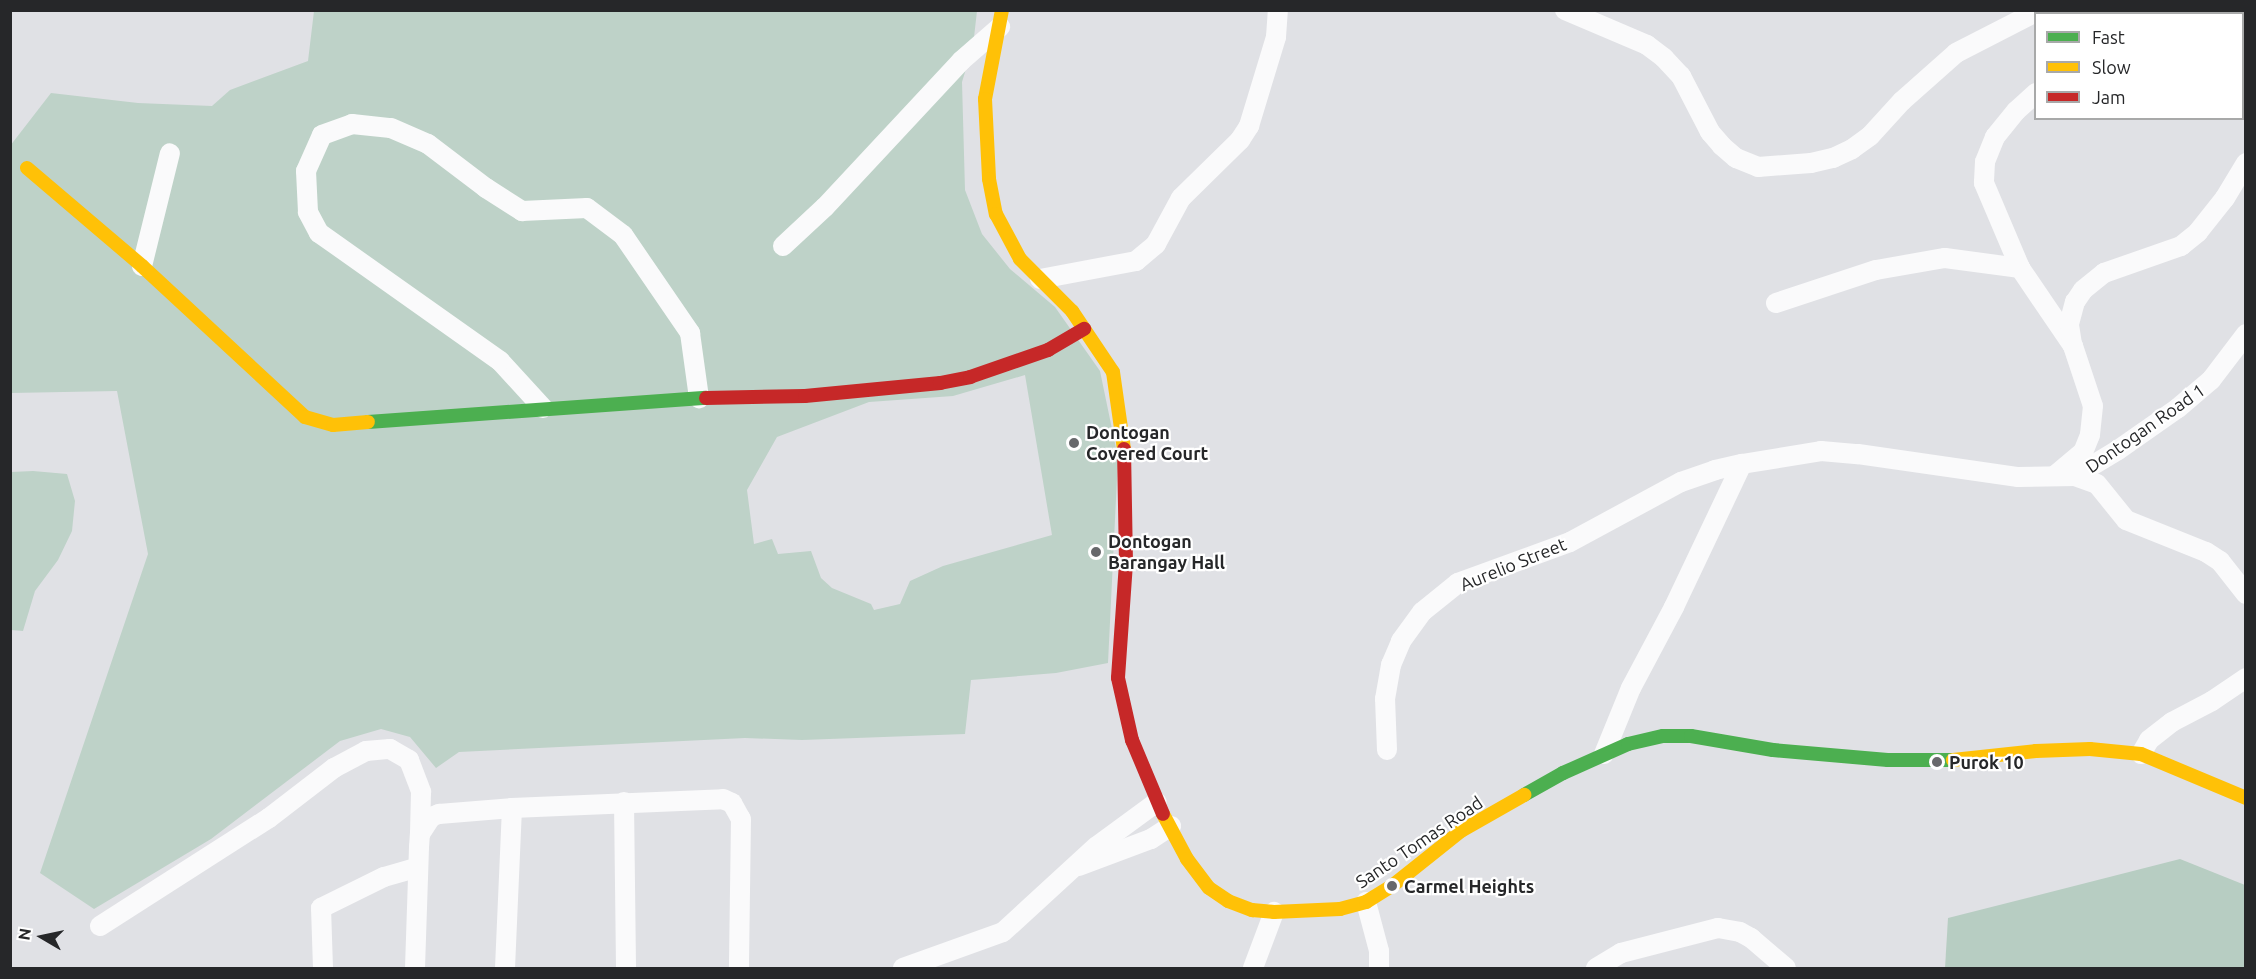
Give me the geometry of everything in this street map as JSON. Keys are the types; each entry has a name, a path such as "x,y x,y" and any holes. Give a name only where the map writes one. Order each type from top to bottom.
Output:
{"street":[{"path":"1040,279 1136,261 1151,250 1181,198 1240,140 1249,126 1276,37 1278,10"},
{"path":"1565,10 1647,45 1664,58 1681,76 1710,132 1722,146 1736,158 1758,167 1811,163 1833,158 1852,149 1870,136 1902,100 1956,53 2034,13"},
{"path":"783,246 825,207 1001,19"},
{"name":"Santo Tomas Road","path":"1001,19 985,99 989,179 996,214 1020,259 1072,311 1113,372 1122,424 1127,529 1118,678 1132,740 1157,802 1187,859 1209,888 1228,901 1252,910 1274,912 1340,909 1366,902 1392,886 1461,831 1563,773 1628,744 1663,736 1691,736 1773,750 1936,762 2036,751 2090,749 2141,754 2246,798"},
{"path":"2034,95 2016,111 1995,137 1984,172 1990,200 2020,268 2073,346"},
{"path":"543,408 500,361 319,233 308,212 306,171 322,135 352,124 391,128 428,144 486,188 522,211 587,208 622,236 690,333 699,398"},
{"path":"142,266 170,153"},
{"path":"2065,476 2083,452 2093,419 2093,406 2073,346 2069,324 2075,302 2083,290 2104,273 2181,246 2198,232 2218,207 2246,163"},
{"path":"27,168 142,266 305,417 333,425 699,398 805,396 970,377 1048,350 1084,329"},
{"path":"1776,303 1876,270 1946,258 2020,268"},
{"name":"Dontogan Road 1","path":"2065,476 2178,408 2211,380 2246,334"},
{"name":"Aurelio Street","path":"1387,750 1385,699 1391,664 1401,641 1422,612 1458,583 1570,542 1682,482 1715,470 1742,464 1821,451 1858,454 2018,477 2065,476 2097,484 2126,520 2206,552 2220,561 2246,594"},
{"path":"1604,754 1630,688 1674,607 1742,464"},
{"path":"2141,754 2149,740 2172,722 2212,701 2246,678"},
{"path":"100,926 269,819 334,768 366,751 390,749 409,760 421,792 416,969"},
{"path":"420,834 425,823 439,814 624,801 723,799 738,810 741,819 739,969"},
{"path":"624,801 626,969"},
{"path":"903,969 1003,932 1028,912 1068,870 1157,802"},
{"path":"504,969 512,808"},
{"path":"1068,870 1151,839 1171,826"},
{"path":"323,969 321,908 384,878 418,867"},
{"path":"1366,902 1380,951 1379,969"},
{"path":"1253,969 1274,912"},
{"path":"1596,969 1621,954 1718,928 1732,930 1751,938 1786,969"}],"green space":[{"path":"314,11 977,11 973,46 962,82 965,190 982,234 1010,269 1055,307 1100,371 1118,458 1108,663 1056,673 971,680 965,734 802,740 745,738 459,752 436,768 410,737 381,729 340,741 211,839 94,909 40,873 148,554 117,391 11,393 10,146 51,93 138,103 212,106 230,90 308,61","holes":["1025,375 1052,535 943,566 910,581 900,604 874,610 871,604 832,588 821,578 811,551 778,554 772,539 754,544 747,490 777,437 869,402 953,396"]},
{"path":"11,472 67,474 75,501 72,531 58,560 35,591 23,631 11,630"},
{"path":"2180,859 2245,885 2245,968 1945,968 1948,918"}],"traffic: fast":[{"path":"368,422 706,398"},
{"path":"1524,795 1563,773 1628,744 1663,736 1691,736 1773,750 1888,760 1953,760"}],"traffic: slow":[{"path":"1002,10 985,99 989,179 996,214 1020,259 1072,311 1113,372 1124,449"},
{"path":"27,168 142,266 305,417 333,425 368,422"},
{"path":"1953,760 2036,751 2090,749 2141,754 2246,798"},
{"path":"1163,814 1187,859 1209,888 1228,901 1252,910 1274,912 1340,909 1366,902 1392,886 1461,831 1524,795"}],"traffic: jam":[{"path":"706,398 805,396 940,383 970,377 1048,350 1084,329"},
{"path":"1124,449 1126,563 1118,678 1132,740 1163,814"}],"place":[{"name":"Dontogan Covered Court","path":"1074,443"},
{"name":"Dontogan Barangay Hall","path":"1096,552"},
{"name":"Purok 10","path":"1937,762"},
{"name":"Carmel Heights","path":"1392,886"}]}
